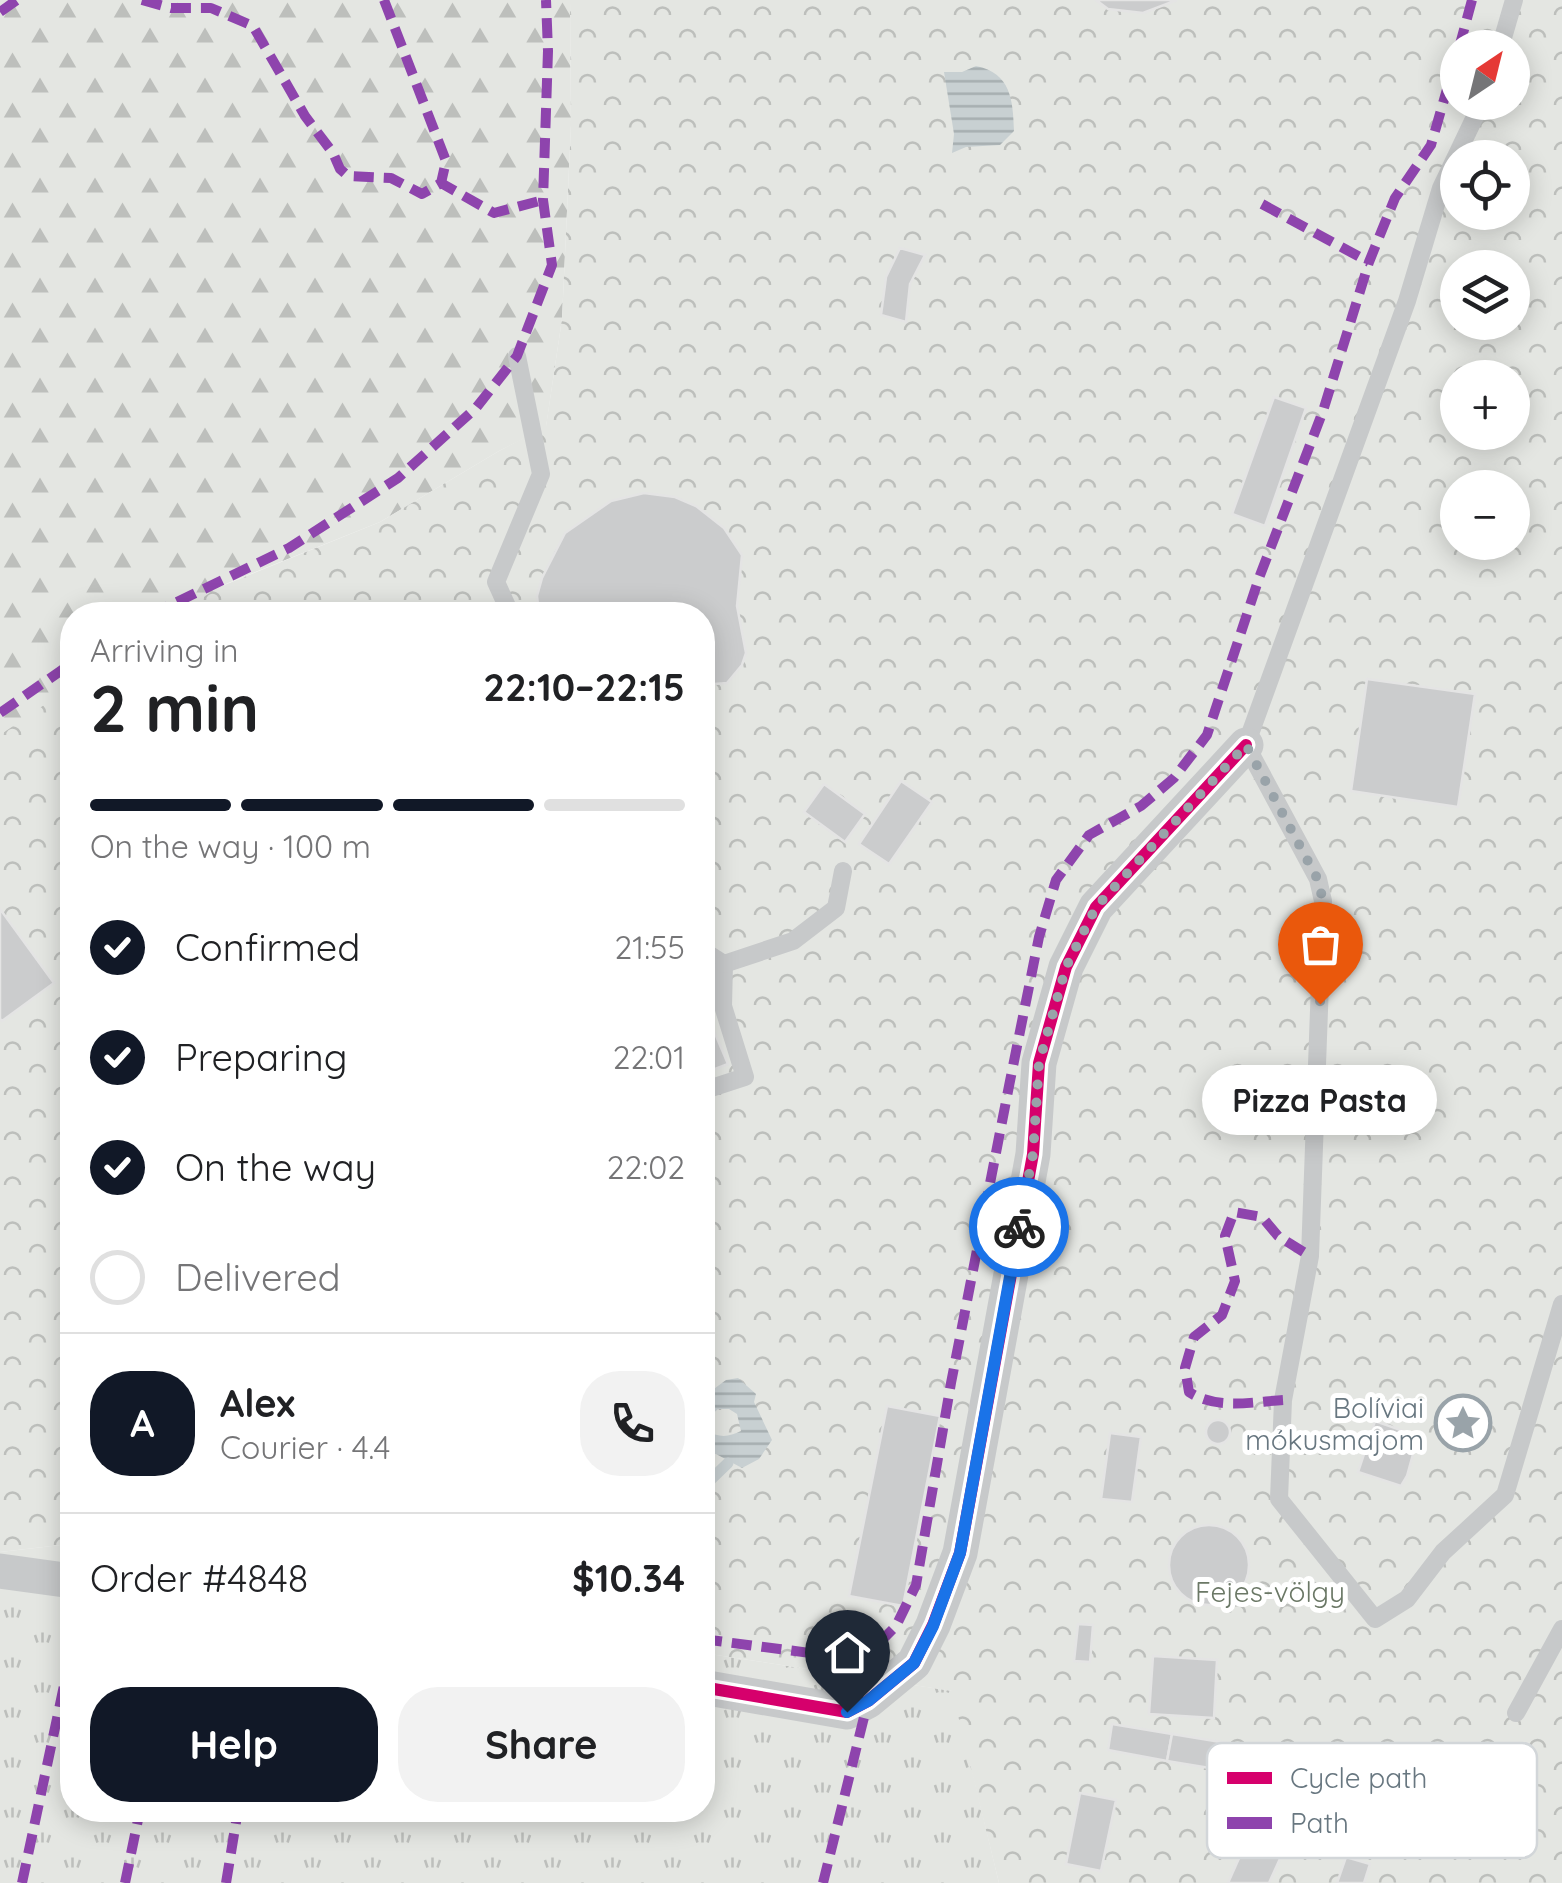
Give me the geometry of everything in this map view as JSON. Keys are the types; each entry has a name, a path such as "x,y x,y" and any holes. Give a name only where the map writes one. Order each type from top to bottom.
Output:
{"street":[{"path":"715,1690 847,1712 868,1701 914,1663 933,1626 960,1553 1033,1154 1039,1063 1066,967 1096,907 1246,745"},
{"path":"0,1571 60,1578"}],"lane":[{"path":"1505,30 1514,0"},
{"path":"1473,120 1441,188 1407,301 1246,745 1318,880 1323,901 1310,1256 1283,1400 1279,1498 1343,1583 1375,1618 1407,1599 1443,1552 1505,1494 1562,1304"},
{"path":"505,602 496,582 541,474 517,356"},
{"path":"724,964 792,941 836,908 843,871"},
{"path":"715,958 724,964"},
{"path":"715,1086 745,1076 723,1006 724,964"},
{"path":"1516,1713 1562,1629"}],"green space":[{"path":"0,0 570,0 571,125 562,319 546,427 380,522 218,587 238,602 60,602 60,1028 0,1114"},
{"name":"Fejes-völgy","path":"570,0 1562,0 1562,1883 999,1883 952,1691 715,1655 715,602 196,602 217,588 380,522 546,426 562,319 571,125"},
{"path":"60,694 60,1545 0,1552 0,735"},
{"path":"60,1545 60,1822 715,1822 715,1655 953,1691 999,1883 0,1883 0,1552"}],"shaded area":[{"path":"976,66 1003,81 1011,99 1014,131 1000,145 966,147 952,153 954,134 944,72 962,72"},
{"path":"738,1378 756,1394 754,1402 772,1440 759,1459 742,1468 715,1454 715,1434 741,1431 737,1414 729,1409 715,1412 715,1388 726,1380"}],"building":[{"path":"1096,0 1177,0 1143,13 1108,9"},
{"path":"900,248 925,255 910,284 906,322 881,315 886,277"},
{"path":"1274,397 1306,408 1265,526 1232,514"},
{"path":"644,493 675,497 696,506 724,528 742,555 737,606 746,653 742,665 727,683 715,684 715,602 538,602 542,578 565,533 611,501"},
{"path":"1367,679 1475,694 1458,807 1351,791"},
{"path":"901,781 932,802 889,864 859,844"},
{"path":"824,784 865,814 845,842 804,812"},
{"path":"0,909 54,983 2,1021 0,1019"},
{"path":"715,1033 728,1064 715,1069"},
{"path":"887,1406 940,1416 903,1606 849,1596"},
{"path":"1213,1420 1223,1420 1230,1432 1223,1444 1213,1444 1206,1437 1206,1427"},
{"path":"1375,1421 1418,1436 1401,1486 1358,1472"},
{"path":"1110,1433 1141,1437 1132,1502 1101,1499"},
{"path":"1209,1525 1224,1528 1237,1537 1246,1550 1246,1580 1237,1593 1224,1602 1209,1605 1194,1602 1181,1593 1172,1580 1169,1565 1172,1550 1181,1537 1194,1528"},
{"path":"1078,1624 1093,1625 1090,1662 1074,1661"},
{"path":"1153,1656 1217,1660 1214,1718 1149,1714"},
{"path":"1112,1724 1172,1734 1167,1761 1108,1750"},
{"path":"1172,1734 1227,1743 1207,1743 1207,1768 1167,1761"},
{"path":"1080,1793 1116,1800 1101,1871 1066,1864"},
{"path":"1239,1858 1280,1858 1269,1883 1228,1883"},
{"path":"1346,1858 1370,1864 1364,1883 1337,1883"}],"waterway":[{"path":"715,1476 728,1463"}],"marked path":[{"path":"0,12 17,0"},
{"path":"142,0 171,8 211,8 253,26 305,116 348,176 391,178 422,194 441,183 494,213 543,200"},
{"path":"384,0 446,161 441,183"},
{"path":"177,602 289,548 398,478 476,408 517,356 552,265 543,200 546,0"},
{"path":"1464,30 1472,0"},
{"path":"715,1641 841,1657 877,1645 896,1626 916,1585 1010,1081 1039,937 1056,880 1089,835 1141,806 1174,778 1207,735 1259,578 1323,411 1369,262 1395,198 1431,145 1440,114"},
{"path":"1262,204 1369,262"},
{"path":"0,713 60,671"},
{"path":"1283,1400 1234,1404 1200,1398 1189,1392 1185,1368 1194,1337 1222,1315 1235,1281 1225,1236 1234,1212 1262,1217 1278,1236 1310,1256"},
{"path":"823,1883 868,1701"},
{"path":"22,1883 60,1704"},
{"path":"125,1883 138,1822"},
{"path":"226,1883 236,1822"}],"cycle path":[{"path":"715,1689 847,1712 868,1701 914,1663 960,1553 1033,1154 1039,1063 1066,967 1096,907 1246,745"}],"way so far":[{"path":"1019,1227 1033,1154 1039,1063 1066,967 1096,907 1246,745 1318,880 1323,901 1320,1004"}],"place":[{"name":"Pizza Pasta","path":"1320,1004"},
{"name":"Bolíviai mókusmajom","path":"1463,1423"}],"route":[{"path":"847,1712 868,1701 914,1663 933,1626 960,1553 1019,1227"}]}
